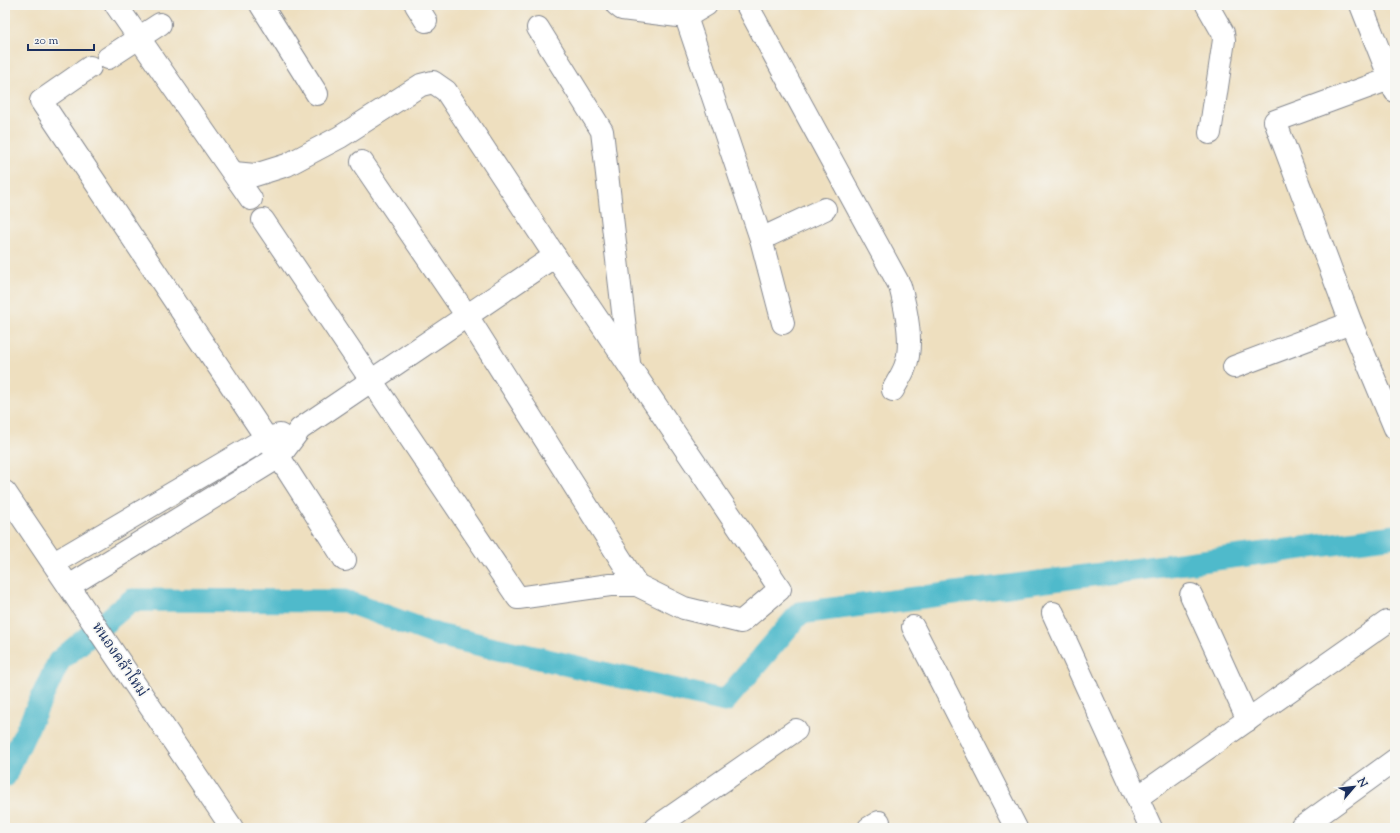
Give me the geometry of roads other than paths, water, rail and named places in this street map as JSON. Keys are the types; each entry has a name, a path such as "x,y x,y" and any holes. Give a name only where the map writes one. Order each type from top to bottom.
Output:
{"street":[{"path":"116,5 251,199"},
{"path":"261,5 317,94"},
{"path":"617,5 622,9 686,17 706,5"},
{"path":"747,5 900,286 907,312 909,335 906,366 893,390"},
{"path":"1207,5 1223,33 1224,40 1210,134"},
{"path":"1361,5 1393,83 1275,121 1351,323 1395,428"},
{"path":"686,17 761,239 783,323"},
{"path":"160,24 41,101 279,457 345,560"},
{"path":"538,28 602,131 630,367"},
{"path":"234,173 255,175 287,165 340,137 421,85 433,82 446,91 555,256 780,588 741,622 684,608 637,585 610,585 518,598 263,220"},
{"path":"362,162 468,316 637,585"},
{"path":"761,239 825,209"},
{"path":"68,586 279,457 300,429 555,256"},
{"path":"1234,367 1351,323"},
{"path":"54,563 266,438 300,429"},
{"name":"หนองคล้าใหม่","path":"5,492 232,828"},
{"path":"1191,595 1248,720"},
{"path":"1053,613 1151,828"},
{"path":"1138,797 1387,622"},
{"path":"913,627 1016,828"},
{"path":"655,828 796,730"},
{"path":"1301,828 1395,760"}],"waterway":[{"path":"5,776 59,661 132,600 345,601 438,635 725,701 800,613 1395,536"}]}
